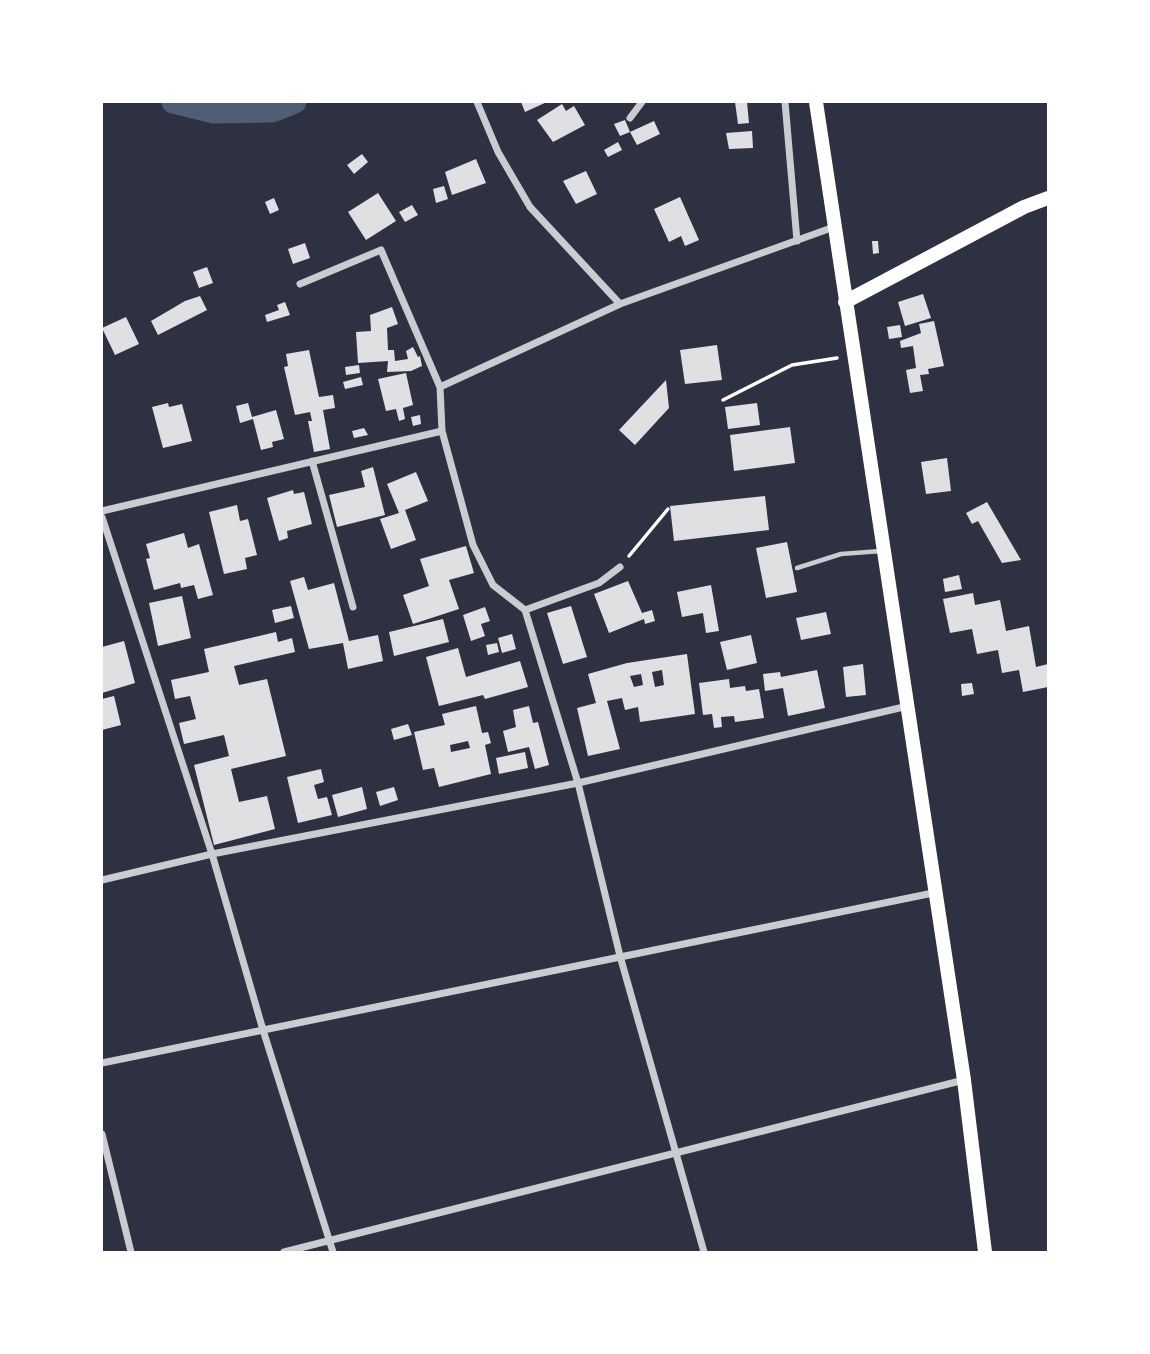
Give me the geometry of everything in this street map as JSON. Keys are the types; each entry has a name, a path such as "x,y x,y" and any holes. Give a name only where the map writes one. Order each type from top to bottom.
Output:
{"main road":[{"path":"816,102 908,706 933,893 964,1080 985,1252"},
{"path":"845,302 1024,207 1048,198"}],"street":[{"path":"477,102 498,152 530,206 620,304"},
{"path":"630,118 642,102"},
{"path":"785,102 797,241"},
{"path":"439,387 620,304 835,227"},
{"path":"300,284 381,250 439,387 442,431 473,545 494,585 525,610 578,783 620,956 704,1252"},
{"path":"102,511 442,431"},
{"path":"312,461 353,607"},
{"path":"102,517 212,854 263,1030 333,1252"},
{"path":"525,610 599,583 620,567"},
{"path":"102,880 212,854 578,783 908,706"},
{"path":"102,1063 933,893"},
{"path":"284,1252 964,1080"},
{"path":"102,1134 131,1252"}],"lane":[{"path":"797,568 841,554 884,551"}],"path":[{"path":"723,400 792,365 853,355"},
{"path":"620,567 668,509"}],"building":[{"path":"521,102 547,102 525,112"},
{"path":"735,102 747,102 749,123 738,124"},
{"path":"562,104 566,111 574,106 585,125 553,142 537,120"},
{"path":"625,120 630,132 620,136 614,124"},
{"path":"654,121 660,134 637,145 630,132"},
{"path":"752,131 753,148 729,149 726,133"},
{"path":"618,142 622,150 608,157 604,150"},
{"path":"362,154 368,162 354,174 347,165"},
{"path":"476,159 486,183 452,195 445,172"},
{"path":"586,171 597,194 576,204 563,181"},
{"path":"444,186 448,199 436,203 433,189"},
{"path":"378,193 396,221 366,240 348,212"},
{"path":"680,197 699,240 685,246 681,236 669,242 654,209"},
{"path":"274,198 279,210 270,214 265,202"},
{"path":"412,205 418,215 405,222 399,212"},
{"path":"872,241 878,241 879,253 873,254"},
{"path":"305,243 310,258 293,264 288,249"},
{"path":"207,267 213,283 199,288 193,272"},
{"path":"923,294 931,318 905,326 898,302"},
{"path":"200,296 207,310 158,335 151,321 185,301"},
{"path":"285,302 290,315 267,322 265,315 279,310 277,305"},
{"path":"392,307 398,324 387,328 388,350 394,350 395,361 408,359 406,351 413,347 418,357 420,356 422,366 411,371 387,372 388,361 358,363 356,332 371,331 370,315"},
{"path":"126,317 139,344 115,355 102,328"},
{"path":"934,321 944,366 928,369 929,374 920,375 923,391 910,393 906,370 916,368 913,346 901,348 900,341 921,333 919,324"},
{"path":"900,325 902,337 889,339 887,327"},
{"path":"717,345 722,380 685,384 680,350"},
{"path":"309,350 319,397 333,395 335,408 323,410 330,449 314,452 308,421 312,421 310,412 295,415 284,367 288,366 286,354"},
{"path":"359,365 360,373 346,375 345,367"},
{"path":"406,373 413,405 403,408 405,419 399,421 396,409 386,411 378,379"},
{"path":"361,377 363,385 345,389 343,382"},
{"path":"666,380 669,408 635,445 619,430"},
{"path":"168,403 169,407 182,404 192,441 163,448 152,407"},
{"path":"248,403 252,417 276,410 284,439 272,442 273,447 261,450 253,419 240,423 236,406"},
{"path":"757,403 760,425 728,429 725,407"},
{"path":"420,415 421,424 413,426 411,417"},
{"path":"790,427 795,463 734,471 730,435"},
{"path":"364,428 368,435 354,438 352,431"},
{"path":"947,458 951,491 926,494 921,462"},
{"path":"373,467 385,515 337,527 329,495 365,487 361,471"},
{"path":"416,472 428,501 405,510 416,540 391,549 380,519 399,513 387,484"},
{"path":"293,490 294,494 304,492 312,524 287,531 288,538 279,541 267,498"},
{"path":"765,496 769,530 674,541 670,506"},
{"path":"987,502 1021,560 1002,563 978,521 972,524 966,513"},
{"path":"237,505 240,521 248,519 257,555 245,558 247,569 224,574 209,512"},
{"path":"184,533 188,548 199,544 213,595 198,599 194,585 181,588 180,583 154,590 146,559 150,558 146,544"},
{"path":"787,542 797,592 766,598 756,548"},
{"path":"466,546 474,573 449,580 459,609 413,624 403,595 429,586 420,559"},
{"path":"959,575 962,589 945,592 943,579"},
{"path":"304,577 308,590 334,583 349,641 378,635 383,661 348,669 343,643 309,649 290,581"},
{"path":"628,581 642,613 652,610 655,621 645,624 644,619 609,633 594,594"},
{"path":"711,585 719,631 706,633 703,613 682,617 677,592"},
{"path":"973,593 975,605 1000,600 1006,631 1029,626 1036,667 1048,664 1048,687 1023,692 1019,670 1002,673 998,650 977,654 972,629 950,633 943,599"},
{"path":"182,596 191,638 158,646 149,603"},
{"path":"291,606 294,618 275,623 272,610"},
{"path":"571,606 587,657 563,664 547,613"},
{"path":"485,607 490,621 481,624 485,636 471,641 463,615"},
{"path":"826,612 831,634 801,640 796,618"},
{"path":"443,619 449,642 394,656 389,632"},
{"path":"276,632 278,642 292,638 295,652 234,666 239,685 267,679 286,756 231,769 239,802 267,796 275,829 214,845 194,765 229,756 224,735 184,744 179,723 196,719 190,696 175,699 171,680 209,672 204,649"},
{"path":"512,634 516,649 502,653 498,638"},
{"path":"751,635 757,663 727,670 720,642"},
{"path":"124,641 135,683 102,693 102,647"},
{"path":"497,643 499,652 488,655 486,645"},
{"path":"458,648 466,677 520,661 528,687 485,699 483,695 439,706 426,657"},
{"path":"687,654 695,714 640,722 638,707 625,710 622,698 607,701 620,749 588,756 577,708 596,703 588,674 627,663","holes":["662,670 664,685 655,687 652,672","641,674 643,685 634,687 630,676"]},
{"path":"863,664 866,695 846,697 843,667"},
{"path":"817,670 825,708 788,716 783,688 765,691 763,674 780,672 781,677"},
{"path":"729,679 730,688 745,686 746,691 759,689 764,718 735,722 734,716 721,717 722,727 714,728 712,714 703,715 699,683"},
{"path":"972,683 974,694 962,696 961,684"},
{"path":"114,696 121,725 102,730 102,699"},
{"path":"476,706 482,733 488,732 491,743 485,745 491,774 439,787 434,768 423,770 414,732 445,725 442,714","holes":["468,741 470,748 451,752 450,745"]},
{"path":"529,706 533,723 538,722 549,765 535,769 529,747 508,752 503,731 516,727 513,710"},
{"path":"408,724 412,735 394,740 391,729"},
{"path":"525,752 528,768 499,774 496,758"},
{"path":"321,769 324,782 314,785 318,799 327,797 332,815 298,823 287,777"},
{"path":"362,787 367,809 338,817 332,795"},
{"path":"394,787 398,800 380,806 376,792"}],"waterway":[{"path":"173,102 214,112 272,111 295,102"}]}
